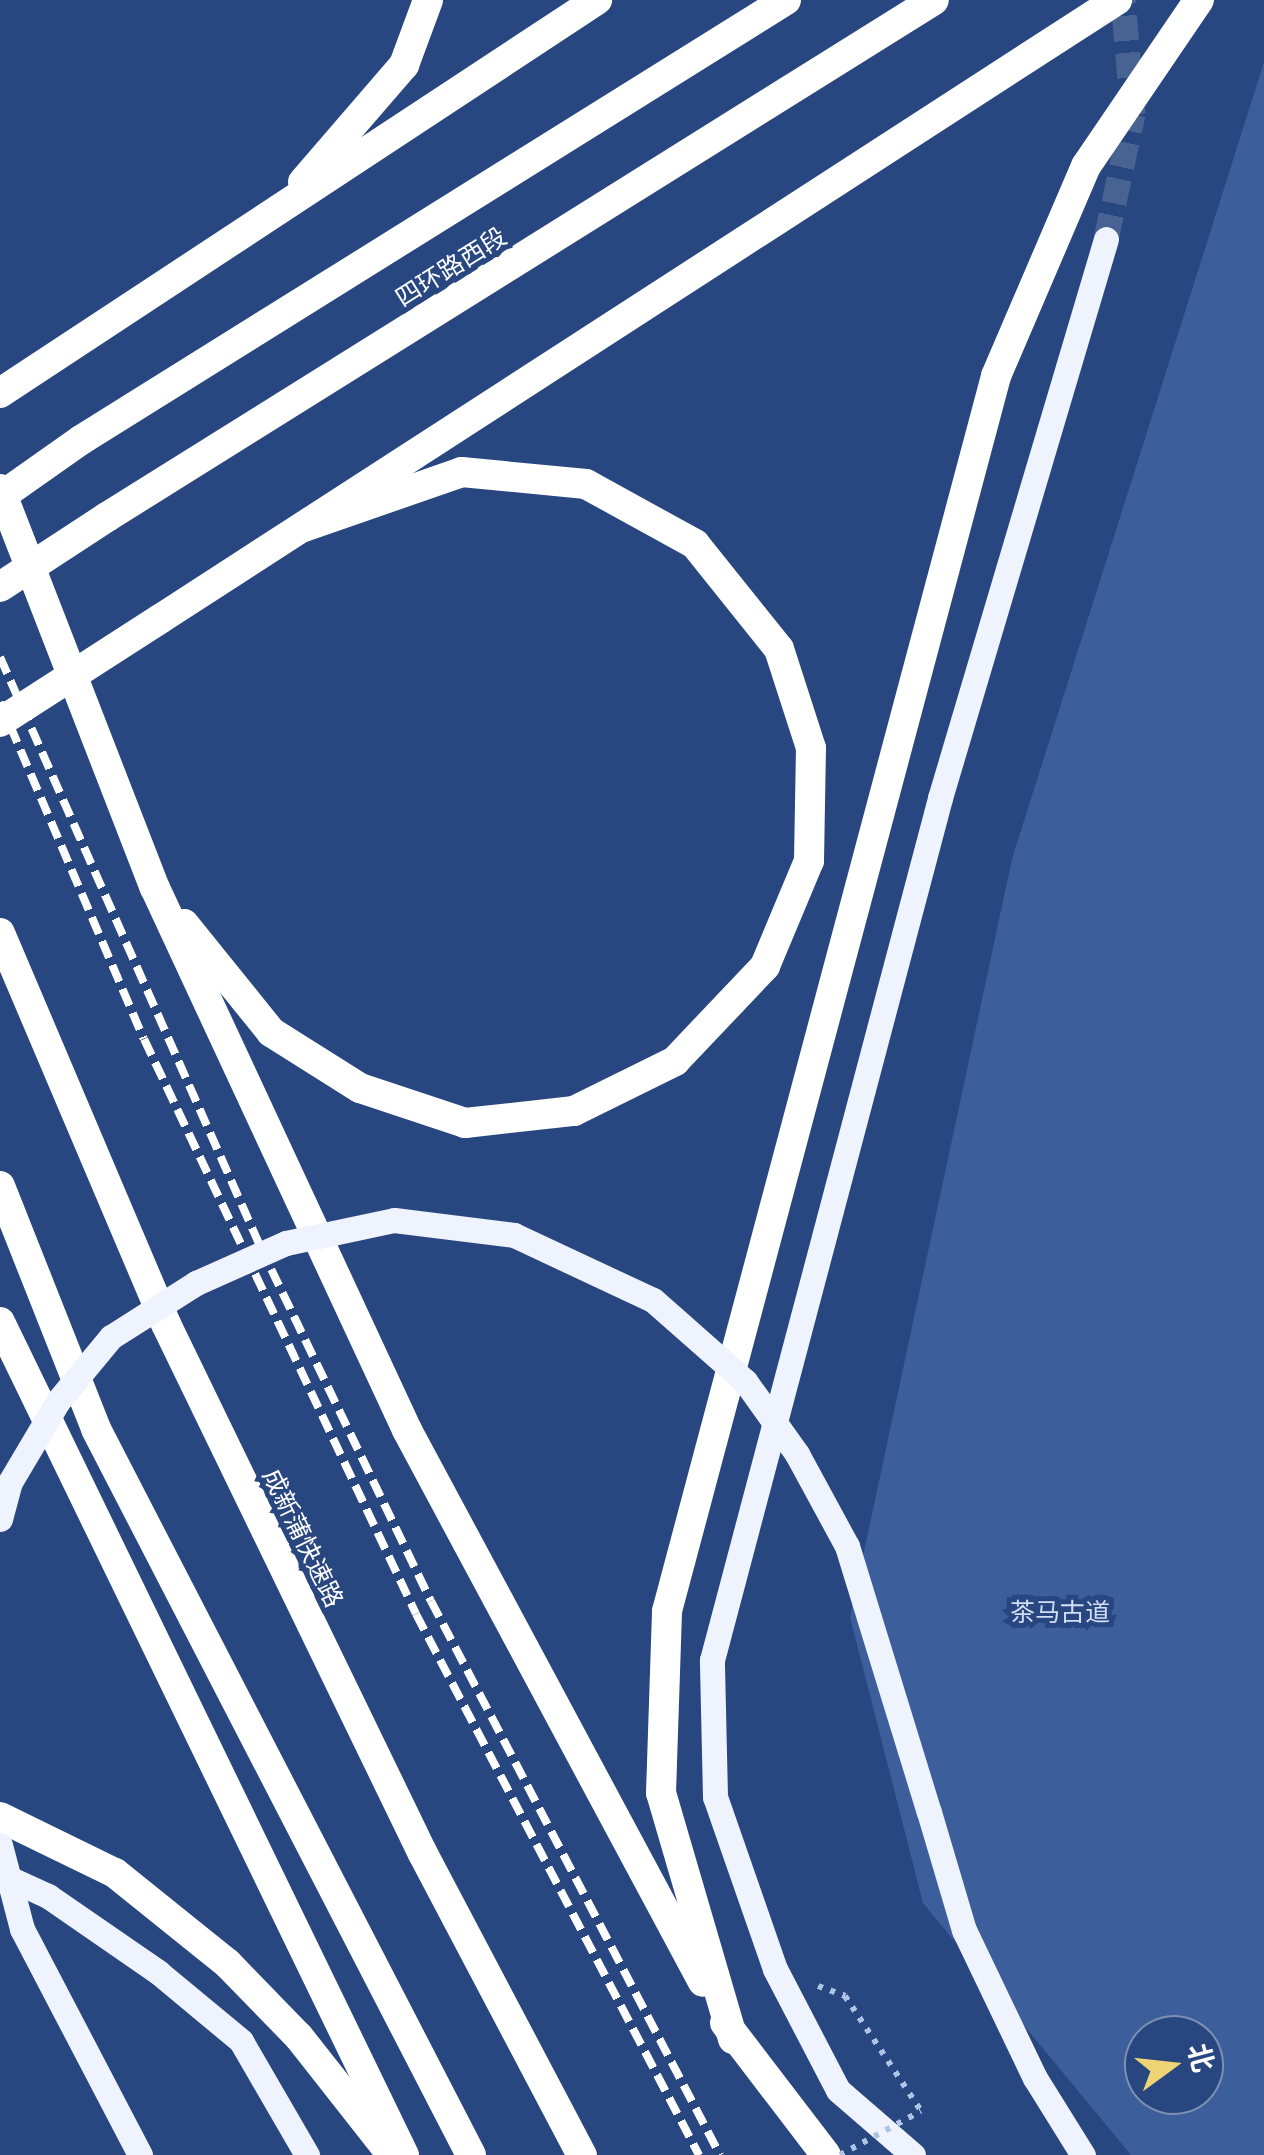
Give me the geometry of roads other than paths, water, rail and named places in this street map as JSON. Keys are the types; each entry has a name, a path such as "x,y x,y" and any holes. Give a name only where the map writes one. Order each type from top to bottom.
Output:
{"highway":[{"path":"278,211 404,65 428,0"},
{"path":"0,394 597,0"},
{"name":"四环路西段","path":"0,497 82,440 786,0"},
{"name":"四环路西段","path":"0,587 934,0"},
{"path":"0,722 1117,0"},
{"path":"733,2039 661,1793 667,1611 996,376 1086,166 1198,0"},
{"path":"155,888 271,1032 360,1088 465,1123 574,1111 675,1061 765,966 809,861 811,748 779,649 695,544 586,484 462,472 301,528"},
{"path":"0,489 155,888 407,1430 733,2039 826,2155"},
{"name":"成新蒲快速路","path":"0,934 166,1324 422,1852 582,2155"},
{"path":"0,1186 96,1429 471,2155"},
{"path":"0,1322 404,2155"},
{"path":"0,1817 115,1874 227,1963 299,2037 392,2155"}],"main road":[{"path":"913,2155 838,2090 775,1969 715,1797 712,1660 940,798 1106,239"},
{"path":"0,1520 10,1482 58,1400 111,1337 196,1283 286,1243 394,1220 514,1234 652,1300 745,1382 798,1454 848,1546 964,1930 1035,2078 1084,2155"},
{"path":"0,1845 22,1928 140,2155"},
{"path":"0,1874 48,1896 142,1962 241,2041 307,2155"}],"tunnel":[{"path":"1106,239 1133,114 1123,0"}],"railway":[{"path":"0,657 260,1246 431,1601 720,2155"},
{"path":"0,702 144,1039 416,1614 699,2155"}],"park label":[{"name":"茶马古道","path":"1060,1612"}]}
